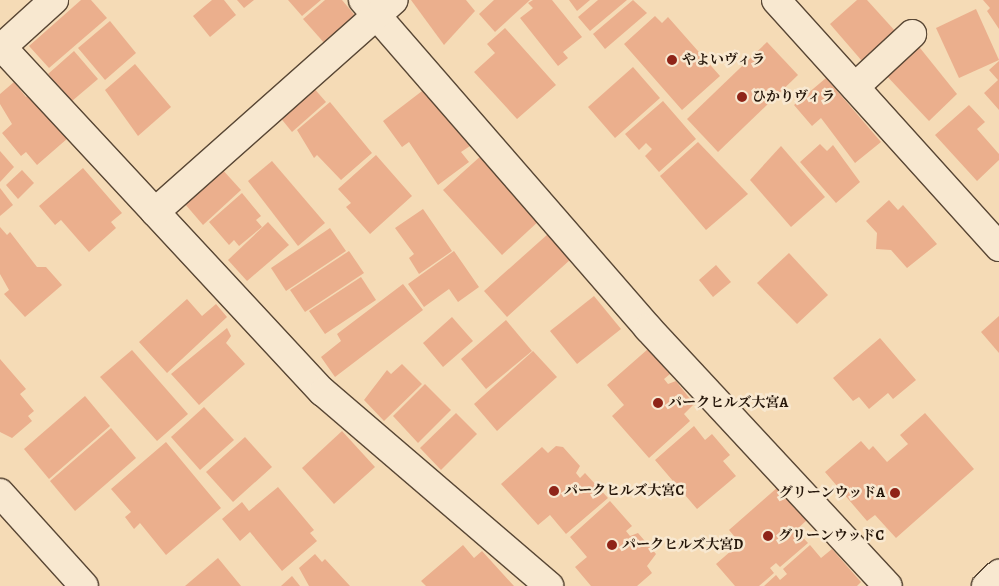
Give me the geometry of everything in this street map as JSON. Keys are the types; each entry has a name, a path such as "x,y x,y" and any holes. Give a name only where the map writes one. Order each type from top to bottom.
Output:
{"street":[{"path":"54,0 1,47 323,392 546,585"},
{"path":"776,0 999,246"},
{"path":"155,212 378,5 648,328 888,586"},
{"path":"855,87 912,34"},
{"path":"0,493 84,586"},
{"path":"986,586 999,574"}],"building":[{"path":"81,0 91,0 107,18 49,68 29,46"},
{"path":"212,0 224,0 236,15 210,37 193,16"},
{"path":"237,0 254,0 244,8"},
{"path":"288,0 321,0 302,16"},
{"path":"325,0 342,0 358,19 326,45 303,19"},
{"path":"411,0 466,0 475,11 444,45"},
{"path":"494,0 530,0 495,32 479,14"},
{"path":"533,0 552,0 582,37 563,52 568,58 558,66 520,18 533,8 528,3"},
{"path":"569,0 590,0 577,11"},
{"path":"598,0 627,0 590,31 578,17"},
{"path":"633,0 647,13 605,49 593,34"},
{"path":"857,0 867,0 896,32 862,61 830,24"},
{"path":"983,0 999,0 999,29 987,11 990,8"},
{"path":"976,9 999,60 959,78 936,28"},
{"name":"やよいヴィラ","path":"655,16 662,23 668,17 720,76 682,110 624,44"},
{"path":"110,21 136,53 105,80 78,48"},
{"path":"505,28 556,85 517,119 474,72 495,53 487,44"},
{"name":"ひかりヴィラ","path":"767,42 798,75 718,152 687,119"},
{"path":"916,43 957,94 929,121 884,73"},
{"path":"74,51 98,79 72,101 48,74"},
{"path":"999,61 999,110 984,93 998,80 989,70"},
{"path":"135,64 171,107 138,136 105,90"},
{"path":"633,67 660,98 615,138 588,107"},
{"path":"826,78 881,142 855,163 821,118 812,126 794,105"},
{"path":"14,82 26,97 30,94 68,138 37,165 26,152 21,156 2,133 12,124 0,104 0,94"},
{"path":"312,86 326,102 292,132 279,116"},
{"path":"426,88 470,146 461,152 469,162 438,185 409,142 402,147 383,121"},
{"path":"663,101 696,139 659,172 645,156 652,149 646,143 639,150 625,134"},
{"path":"330,102 372,153 341,180 317,155 314,158 297,130"},
{"path":"969,105 985,122 977,129 999,154 999,160 977,181 935,135"},
{"path":"698,142 748,194 706,230 660,176"},
{"path":"820,144 827,151 833,145 860,182 836,203 800,162"},
{"path":"781,146 825,197 791,227 750,180"},
{"path":"0,151 14,167 0,182"},
{"path":"483,154 541,219 502,255 443,190"},
{"path":"376,155 412,196 370,234 346,207 351,203 338,189"},
{"path":"272,161 325,223 298,246 248,181"},
{"path":"83,168 122,213 111,222 116,228 89,252 61,220 55,225 39,206"},
{"path":"221,168 241,190 203,225 185,204"},
{"path":"22,170 34,183 18,199 6,185"},
{"path":"0,188 13,205 0,216"},
{"path":"242,193 261,216 256,220 262,227 239,246 234,240 229,245 209,222"},
{"path":"889,200 898,210 903,205 937,244 907,268 891,250 876,249 877,233 866,221"},
{"path":"423,209 452,251 419,274 409,258 414,254 395,228"},
{"path":"268,222 289,245 247,281 228,260"},
{"path":"0,227 7,235 10,232 37,267 46,267 62,285 25,317 4,294 9,290 0,274"},
{"path":"330,228 346,251 286,291 271,268"},
{"path":"548,234 571,259 507,317 484,291"},
{"path":"349,251 364,273 305,312 290,290"},
{"path":"454,251 479,287 458,302 449,289 424,307 408,284"},
{"path":"789,253 828,295 797,324 757,283"},
{"path":"716,265 731,282 713,297 699,280"},
{"path":"361,277 376,300 325,334 309,311"},
{"path":"403,284 423,310 335,377 321,357 341,341 337,334"},
{"path":"594,296 621,329 577,364 550,331"},
{"path":"187,299 202,316 216,304 227,317 167,373 139,342"},
{"path":"999,316 999,353 981,332"},
{"path":"452,317 473,341 443,367 423,343"},
{"path":"506,320 532,351 486,389 461,359"},
{"path":"227,328 231,336 226,343 245,364 199,405 171,374"},
{"path":"880,338 916,380 893,399 888,393 869,409 859,397 853,401 833,378"},
{"name":"パークヒルズ大宮A","path":"648,349 670,374 664,379 668,384 676,381 694,404 684,414 690,421 649,458 612,416 624,405 607,385"},
{"path":"132,350 188,414 157,441 100,377"},
{"path":"533,351 557,377 497,431 474,404"},
{"path":"0,359 26,389 20,394 34,411 28,416 32,421 12,438 0,432"},
{"path":"402,364 422,384 384,421 364,400 387,370 391,374"},
{"path":"425,384 451,410 418,443 393,416"},
{"path":"85,396 110,426 49,479 24,449"},
{"path":"204,407 234,440 200,470 171,437"},
{"path":"456,413 477,434 441,470 420,448"},
{"name":"グリーンウッドA","path":"925,413 974,469 896,538 875,515 867,521 825,472 861,441 869,450 873,446 887,462 908,444 900,435"},
{"path":"694,426 705,440 712,434 730,455 723,461 736,476 697,509 655,460"},
{"path":"111,428 136,458 75,511 50,481"},
{"path":"342,431 375,467 334,504 302,468"},
{"path":"245,437 272,467 233,502 206,472"},
{"path":"166,442 221,508 166,555 140,523 134,529 125,517 131,512 111,489"},
{"name":"パークヒルズ大宮C","path":"556,446 563,447 580,466 576,473 580,478 585,473 608,498 566,534 550,515 538,525 501,484 542,447 548,453"},
{"path":"278,487 314,530 310,533 317,541 282,571 250,532 240,541 222,519 242,502 249,511"},
{"name":"グリーンウッドC","path":"778,487 807,520 796,530 808,543 780,567 776,563 770,568 774,573 759,586 735,586 716,564 740,543 729,530"},
{"name":"パークヒルズ大宮D","path":"610,501 632,526 626,531 630,536 638,533 656,554 647,566 652,573 637,586 591,586 575,567 587,557 570,537"},
{"path":"463,545 474,558 482,551 514,586 426,586 421,581"},
{"path":"810,545 821,558 832,549 861,582 857,586 764,586 776,575 780,580 787,574 783,569"},
{"path":"315,554 322,562 325,559 350,586 309,586 299,568"},
{"path":"218,558 241,586 185,586"},
{"path":"292,576 300,586 281,586"}],"place":[{"name":"やよいヴィラ","path":"672,60"},
{"name":"ひかりヴィラ","path":"742,97"},
{"name":"パークヒルズ大宮A","path":"658,403"},
{"name":"パークヒルズ大宮C","path":"554,491"},
{"name":"グリーンウッドA","path":"895,493"},
{"name":"グリーンウッドC","path":"768,536"},
{"name":"パークヒルズ大宮D","path":"612,545"}]}
